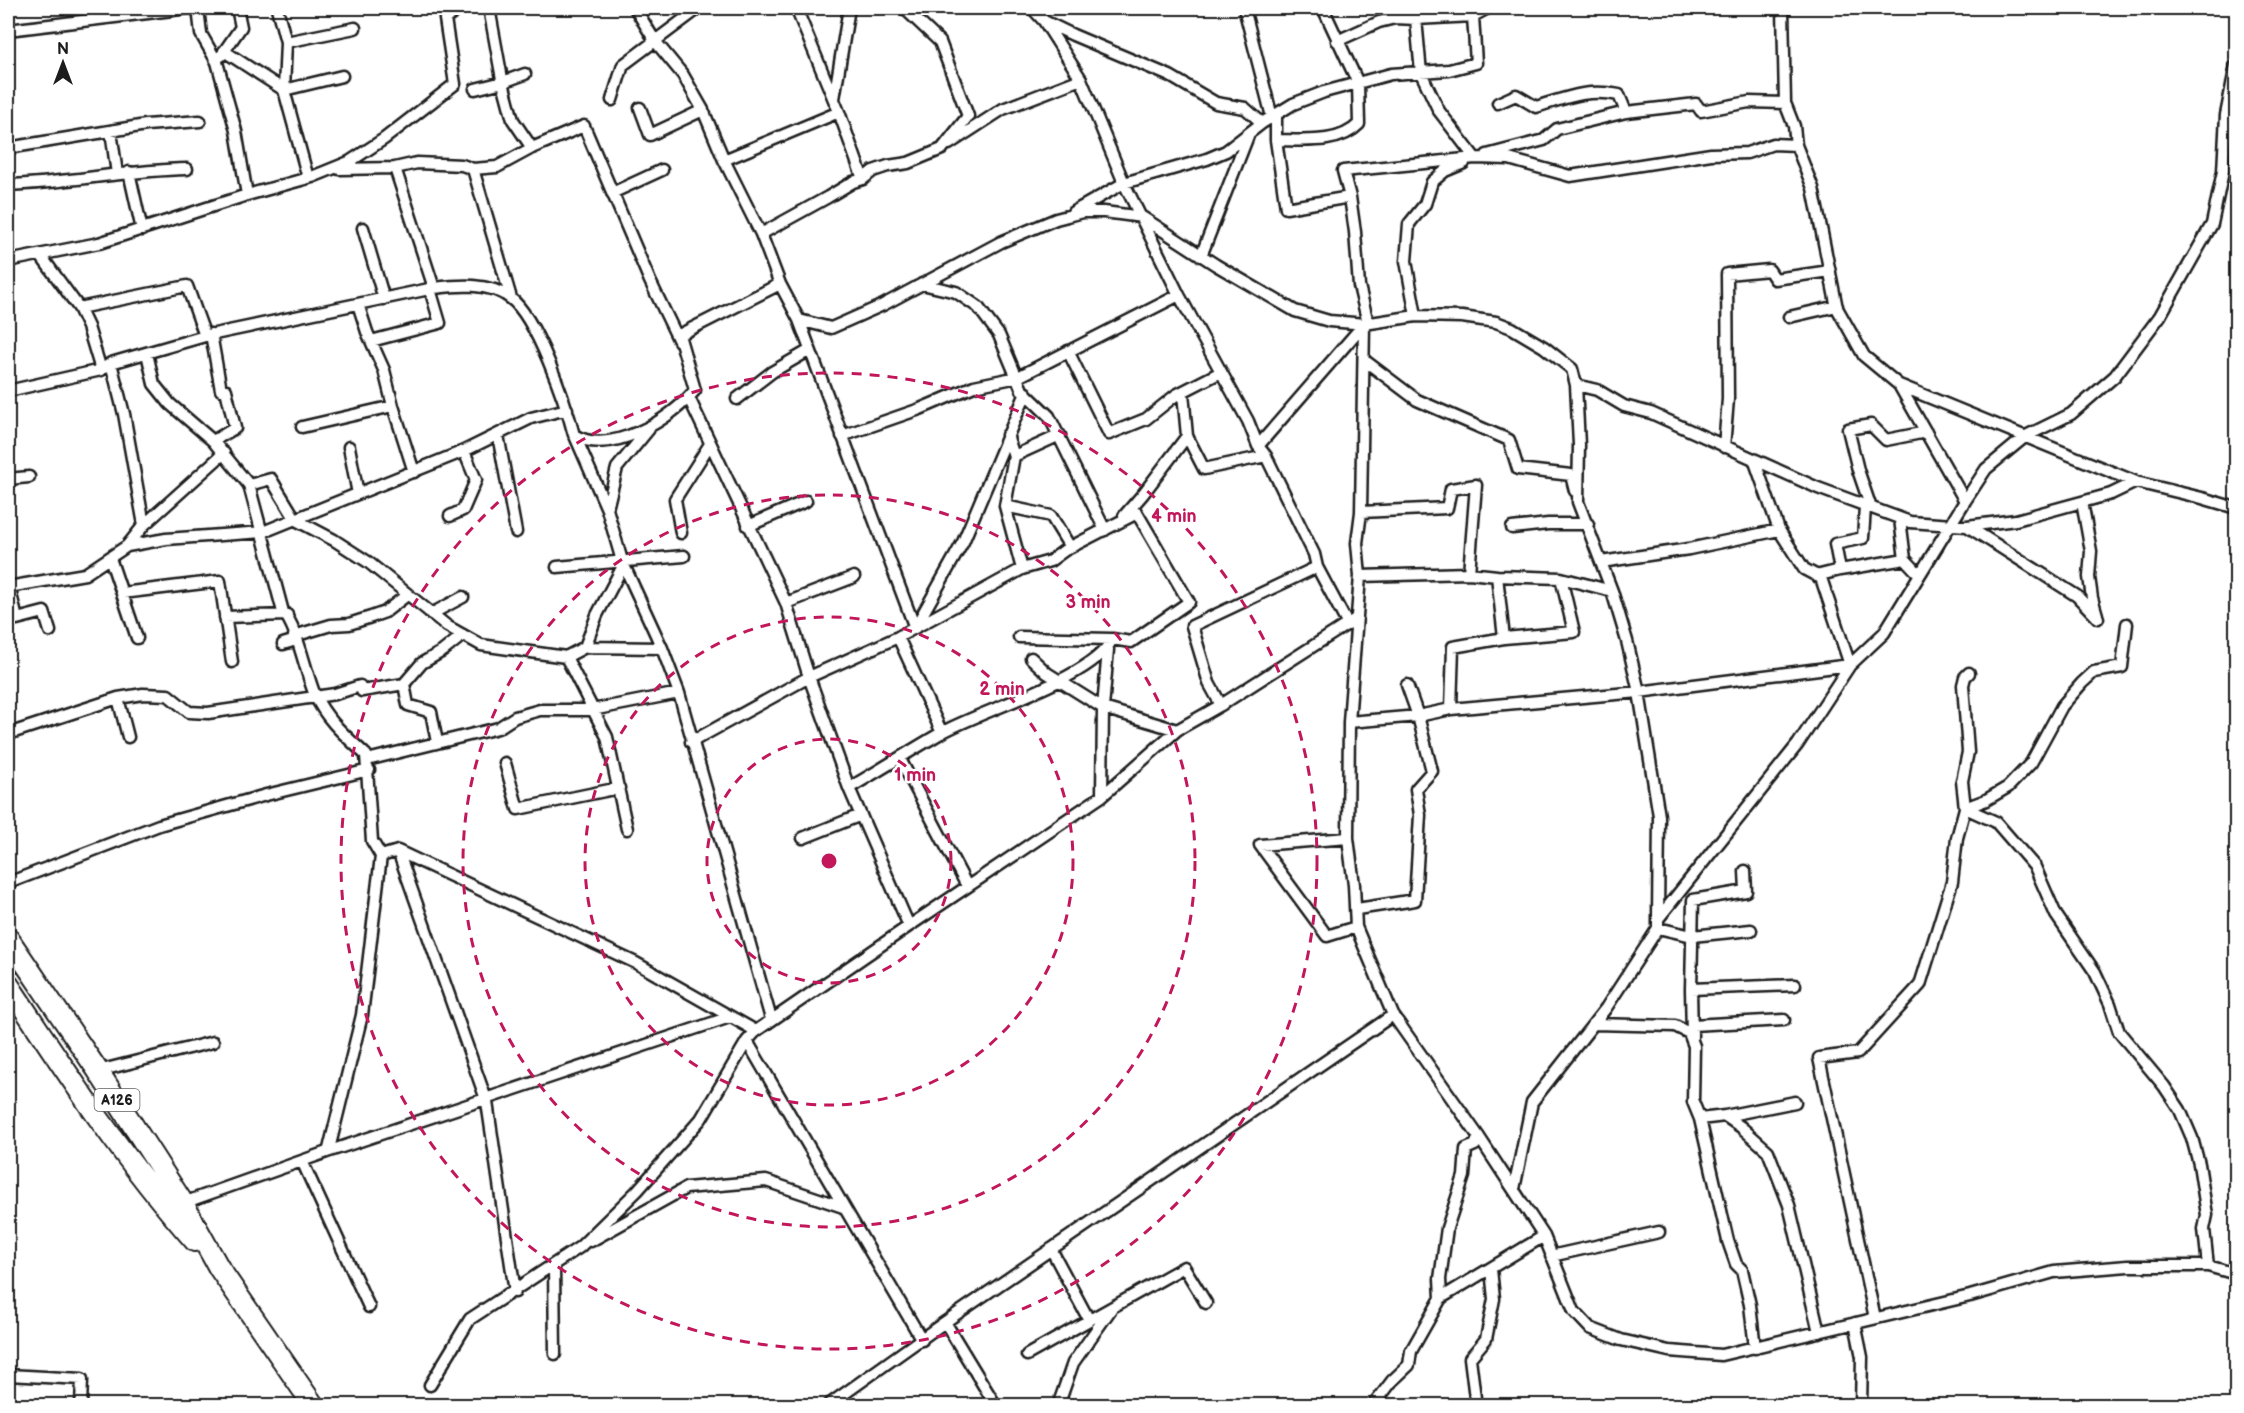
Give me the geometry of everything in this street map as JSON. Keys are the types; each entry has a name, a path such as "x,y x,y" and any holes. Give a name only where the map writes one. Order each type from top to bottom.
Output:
{"highway":[{"name":"A126","path":"8,938 98,1071 183,1203 219,1268 314,1406"},
{"name":"A126","path":"8,984 88,1105 145,1183 219,1268"}],"street":[{"path":"8,30 125,11 189,8"},
{"path":"198,8 201,34 217,62 236,131 247,195"},
{"path":"217,62 241,27 237,8"},
{"path":"277,8 286,42 284,90 308,178"},
{"path":"8,261 99,243 247,195 308,178 349,162 384,139 455,84 445,19 461,8"},
{"path":"489,8 503,82 513,120 532,148"},
{"path":"636,8 655,42 683,75 703,110 724,160 760,234 780,284 799,320 915,628"},
{"path":"612,100 623,65 699,8"},
{"path":"796,8 839,112 863,179"},
{"path":"834,100 849,8"},
{"path":"904,8 940,42 968,116 942,149"},
{"path":"1032,8 1044,21 1081,79 1124,183 1179,295 1248,421 1258,446 1266,456 1314,554 1317,567 1347,625"},
{"path":"1244,8 1276,140 1276,153 1286,208 1350,197"},
{"path":"1276,140 1326,140 1353,130 1359,124 1358,83 1323,8"},
{"path":"1337,41 1379,22 1395,18 1473,16 1488,8"},
{"path":"1784,8 1785,103 1794,126 1796,145 1813,188 1837,306 1864,356 1899,386 1965,501"},
{"path":"799,320 831,328 922,284 1001,242 1071,214 1124,183 1226,151 1293,104 1324,92 1391,74 1449,70 1476,63 1473,16"},
{"path":"1416,19 1421,73 1440,111 1475,158"},
{"path":"1044,21 1170,76 1216,103 1245,108 1270,118"},
{"path":"286,42 355,28"},
{"path":"224,51 284,90 342,76"},
{"path":"1514,1189 1532,1102 1594,1024 1628,976 1658,924 1798,744 1850,665 1884,633 1986,470 2026,436 2071,414 2115,376 2160,316 2212,224 2223,171 2226,115 2236,65"},
{"path":"476,88 525,74"},
{"path":"760,234 853,182 863,179 873,171 888,166 908,164 942,149 1003,110 1081,79"},
{"path":"1498,103 1516,95 1536,107 1575,94 1604,91 1619,95 1626,112"},
{"path":"1416,316 1406,261 1409,224 1425,204 1432,182 1445,171 1475,158 1544,140 1557,129 1626,112 1696,104 1701,111 1749,102 1785,103"},
{"path":"640,108 650,135 703,110"},
{"path":"724,160 839,112"},
{"path":"8,148 146,125 200,121"},
{"path":"332,169 395,168 417,163 462,165 472,169 497,167 532,148 584,126 650,281 683,350"},
{"path":"111,131 117,174"},
{"path":"1201,256 1250,133"},
{"path":"1796,145 1773,144 1747,153 1711,154 1570,176 1509,159 1475,158 1343,171 1350,197 1359,286 1366,324 1361,512 1357,543 1360,576 1349,722 1347,838 1357,909 1356,927 1393,1015 1479,1137 1544,1236 1574,1311 1590,1328 1621,1340 1670,1351 1721,1355 1970,1296 2054,1272 2128,1266 2208,1266 2236,1274"},
{"path":"371,341 440,323 395,168"},
{"path":"8,185 44,184 129,172 187,169"},
{"path":"472,169 511,298 532,325 567,409 574,435 606,509 623,562 662,648 679,693 771,1020"},
{"path":"612,193 662,170"},
{"path":"129,172 142,230"},
{"path":"1071,214 1104,212 1142,217 1201,256 1295,311 1329,321 1366,324 1416,316 1462,317 1496,322 1512,328 1544,347 1572,369 1576,386 1580,445 1578,502"},
{"path":"363,228 384,299"},
{"path":"41,256 79,308 88,327 101,370"},
{"path":"1724,447 1728,399 1726,274 1769,270 1775,279 1830,271"},
{"path":"606,509 617,468 649,429 695,390 679,335 780,284"},
{"path":"922,284 956,292 978,307 999,335 1022,390 1049,416 1105,530"},
{"path":"79,308 188,286 208,335 221,390 226,390 236,428 213,441"},
{"path":"8,391 101,370 111,363 208,335 432,289 468,286 489,288 511,298"},
{"path":"842,436 920,409 974,386 1018,377 1179,295"},
{"path":"358,304 384,370 414,472"},
{"path":"1789,317 1837,306"},
{"path":"1258,446 1366,324"},
{"path":"737,399 772,372 810,350"},
{"path":"1068,351 1109,434 1146,418 1176,395 1221,372"},
{"path":"147,353 154,384 170,404 213,441 249,485 283,612 295,638 315,697 328,719 366,755 372,841 381,856 360,1026 327,1152"},
{"path":"1364,360 1417,400 1509,440 1518,469 1571,475 1578,502 1612,591 1627,640 1639,692 1659,816 1658,924"},
{"path":"111,363 124,414 144,525"},
{"path":"1576,386 1598,390 1624,406 1651,413 1724,447 1900,519 1949,526 2016,520 2111,494 2136,483"},
{"path":"1899,386 2026,436 2136,483 2236,508"},
{"path":"915,628 963,542 1026,393"},
{"path":"1183,393 1186,436 1204,470 1266,456"},
{"path":"688,398 786,603 809,677 849,788 909,926"},
{"path":"302,427 393,406"},
{"path":"127,546 166,539 263,532 464,451 531,418 567,409"},
{"path":"1840,570 1835,544 1863,538 1868,507 1848,429 1871,425 1886,440 1926,432"},
{"path":"574,435 584,441 594,443 649,429"},
{"path":"498,435 516,532"},
{"path":"1007,435 1014,456 1005,506 1022,569"},
{"path":"1014,456 1060,435"},
{"path":"1118,523 1143,494 1186,436"},
{"path":"681,533 675,499 710,444"},
{"path":"349,447 358,494"},
{"path":"450,516 463,510 476,480 464,451"},
{"path":"50,631 44,612 17,619 8,586 85,574 127,546 144,525 224,453"},
{"path":"1754,459 1779,530 1804,569 1821,579 1850,665"},
{"path":"8,480 29,477"},
{"path":"249,485 272,479 296,520 334,540 368,562 431,614 481,645 566,657 585,647 662,648"},
{"path":"1361,512 1448,508 1451,489 1476,485 1469,573"},
{"path":"748,526 806,501"},
{"path":"1967,526 2077,596 2098,618 2089,577 2091,552 2082,502"},
{"path":"1005,506 1051,516 1070,547"},
{"path":"691,742 809,677 898,637 1022,569 1050,561 1070,547 1137,513 1189,602 1131,642 1110,644 1019,637"},
{"path":"1900,519 1905,559 1919,574"},
{"path":"1512,528 1548,524 1588,524"},
{"path":"1601,562 1689,549 1779,530"},
{"path":"557,567 684,556"},
{"path":"110,558 137,638"},
{"path":"1816,576 1905,559"},
{"path":"585,647 597,615 623,562"},
{"path":"1221,705 1209,683 1192,626 1317,567"},
{"path":"1360,576 1469,573 1561,578 1612,591"},
{"path":"1497,576 1504,638"},
{"path":"786,603 855,578"},
{"path":"1451,709 1453,647 1504,638 1574,632 1561,578"},
{"path":"122,593 220,580 232,662"},
{"path":"283,644 331,625 349,624 385,612 407,595"},
{"path":"431,614 463,597"},
{"path":"225,617 286,615"},
{"path":"580,1247 637,1191 701,1119 747,1041 756,1031 1102,796 1177,730 1221,705 1357,618"},
{"path":"1965,808 1986,800 2008,787 2031,763 2062,706 2094,672 2122,667 2127,624"},
{"path":"8,734 118,698 143,694 168,695 189,712 208,713 335,694 360,686 362,691 404,684 422,663 443,651 463,635"},
{"path":"898,637 942,732"},
{"path":"849,788 942,732 1061,681 1110,644"},
{"path":"1102,796 1104,708 1110,644"},
{"path":"566,657 607,736 627,828"},
{"path":"1030,658 1047,673 1104,708 1177,730"},
{"path":"1349,722 1418,716 1451,709 1639,692 1850,665"},
{"path":"1875,1318 1819,1058 1858,1053 1920,985 1952,882 1965,808 1962,781 1968,752 1963,685 1969,673"},
{"path":"404,684 408,705 431,712 437,742"},
{"path":"1357,909 1414,900 1420,815 1416,789 1432,771 1418,716 1407,685"},
{"path":"8,883 159,825 368,765 437,742 498,728 515,717 540,710 592,710 679,693"},
{"path":"118,698 128,737"},
{"path":"900,759 968,886"},
{"path":"505,763 518,809 619,788"},
{"path":"1965,808 1996,822 2035,867 2056,915 2095,972 2119,1032 2164,1086 2180,1110 2192,1138 2199,1164 2207,1215 2204,1229 2208,1266"},
{"path":"803,838 861,814"},
{"path":"1347,838 1260,845 1328,936 1356,927"},
{"path":"381,856 398,851 636,963 756,1031"},
{"path":"398,851 486,1099 515,1292"},
{"path":"1745,871 1746,891 1694,900 1691,989 1694,1046 1693,1102 1700,1119 1728,1241 1736,1264 1742,1269 1750,1305 1755,1348"},
{"path":"1658,924 1692,936 1751,930"},
{"path":"1691,989 1795,985"},
{"path":"827,1406 945,1322 1393,1015"},
{"path":"183,1203 327,1152 730,1017"},
{"path":"1692,1025 1784,1020"},
{"path":"1594,1024 1675,1026 1692,1037"},
{"path":"747,1041 921,1340"},
{"path":"98,1071 213,1042"},
{"path":"1700,1119 1795,1102"},
{"path":"1725,1116 1768,1151 1789,1205 1820,1332"},
{"path":"1441,1298 1440,1279 1448,1228 1464,1176 1466,1149 1474,1145 1479,1137"},
{"path":"302,1161 369,1307"},
{"path":"430,1385 470,1319 515,1292 580,1247 686,1188 766,1181 843,1207"},
{"path":"1551,1256 1659,1232"},
{"path":"1372,1406 1392,1381 1409,1365 1411,1351 1441,1298 1544,1236"},
{"path":"1051,1249 1089,1320"},
{"path":"554,1266 555,1354"},
{"path":"1027,1354 1184,1267 1206,1303"},
{"path":"1476,1406 1470,1358 1486,1338 1494,1299 1491,1269"},
{"path":"1058,1406 1073,1364 1113,1307"},
{"path":"945,1322 996,1406"},
{"path":"1855,1323 1862,1357 1861,1406"},
{"path":"8,1375 82,1379 81,1406"}]}
